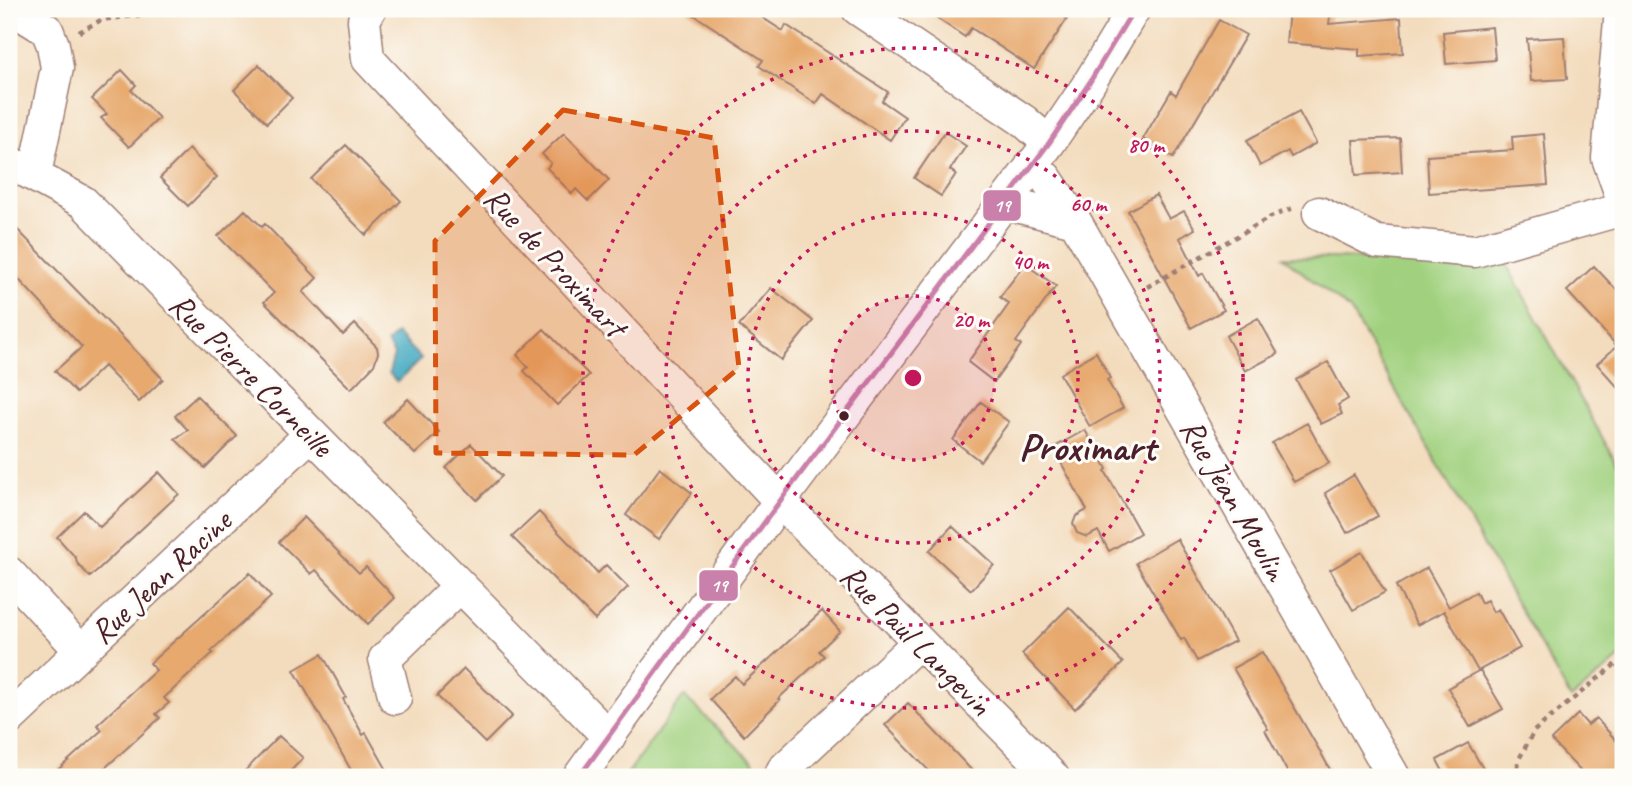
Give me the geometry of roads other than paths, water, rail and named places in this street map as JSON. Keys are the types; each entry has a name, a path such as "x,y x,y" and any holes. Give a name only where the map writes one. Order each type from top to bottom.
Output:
{"street":[{"path":"13,9 55,28 57,68 22,168"},
{"name":"Rue de Proximart","path":"370,9 364,20 368,59 780,501"},
{"name":"Rue Jean Moulin","path":"858,9 1024,121 1041,153 1046,178 1076,221 1394,777"},
{"path":"579,777 780,501 1005,203 1041,153 1134,9"},
{"path":"1621,9 1608,158 1623,200"},
{"name":"Rue Pierre Corneille","path":"22,168 83,202 609,737"},
{"path":"1005,203 1076,221"},
{"path":"1319,213 1377,242 1475,251 1623,209"},
{"name":"Rue Jean Racine","path":"9,719 311,433"},
{"name":"Rue Paul Langevin","path":"780,501 1053,777"},
{"path":"9,573 81,650"},
{"path":"395,698 385,659 460,586"},
{"path":"780,777 783,770 919,642"}],"water":[{"path":"397,334 421,359 397,382 389,373 394,355 387,343"}],"district":[{"name":"Proximart","path":"1087,446"}]}
